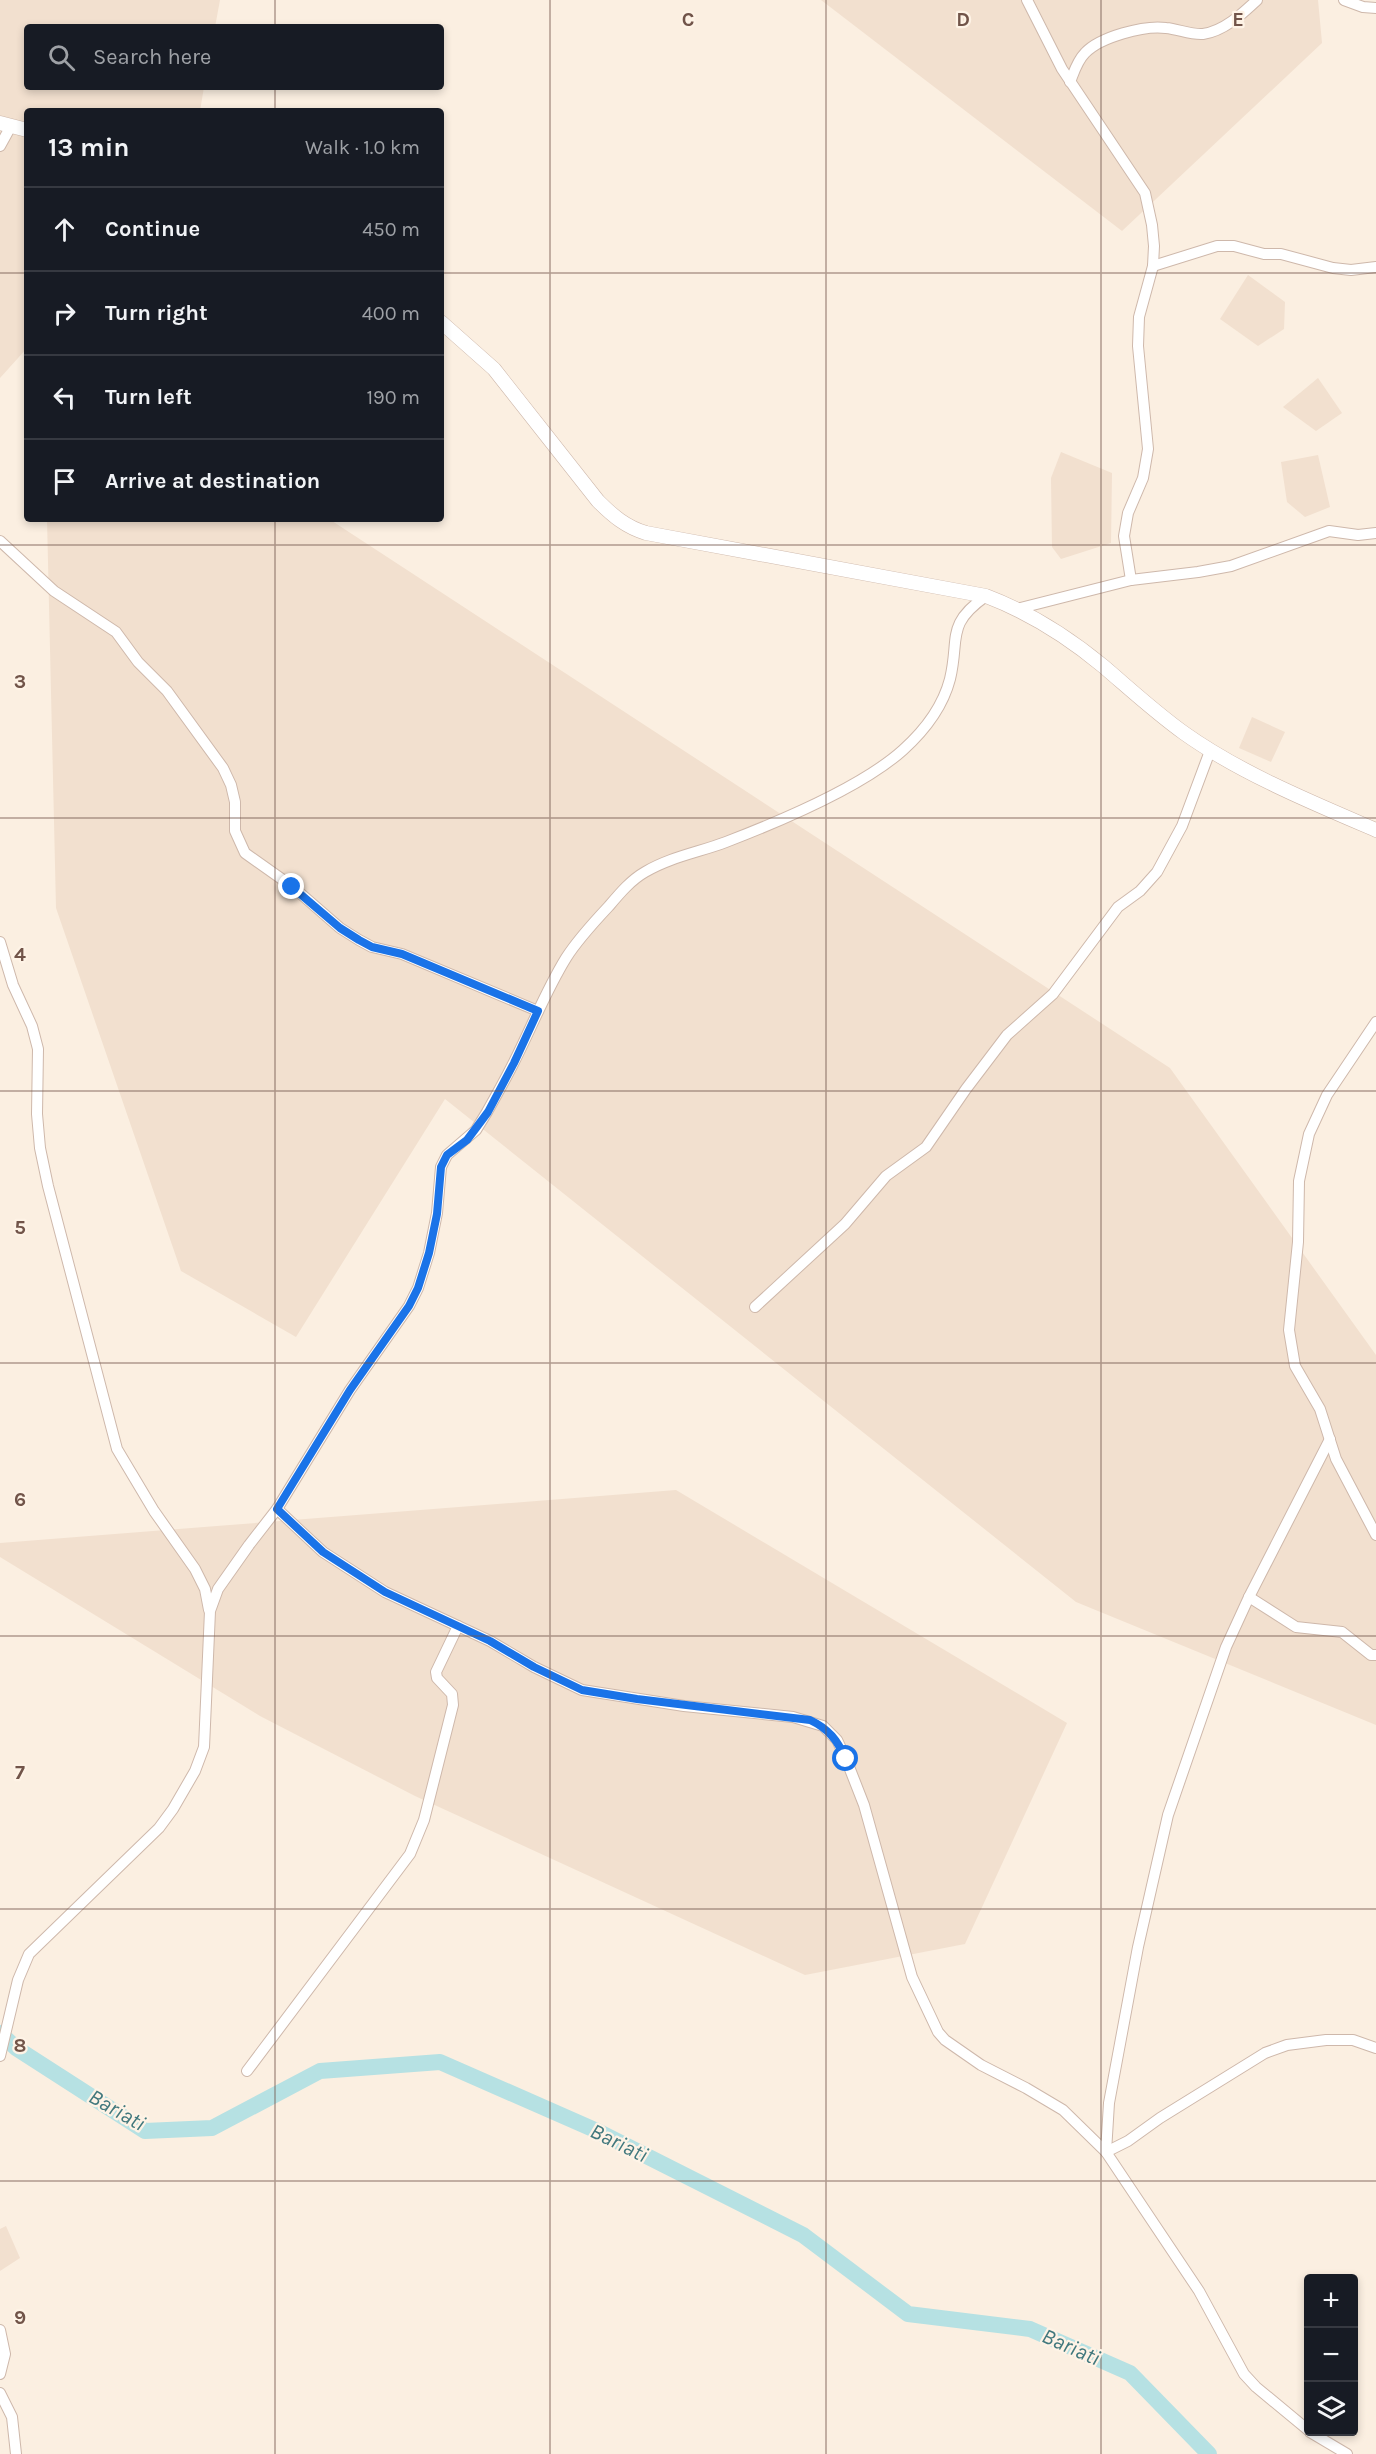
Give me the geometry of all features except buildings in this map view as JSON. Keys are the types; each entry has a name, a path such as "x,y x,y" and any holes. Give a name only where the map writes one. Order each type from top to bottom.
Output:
{"street":[{"path":"1027,0 1070,82 1145,193 1152,225 1155,246 1153,266 1139,317 1138,346 1148,449 1143,478 1128,513 1124,536 1131,580"},
{"path":"1070,82 1083,55 1099,44 1128,32 1164,27 1201,34 1212,31 1225,26 1257,0"},
{"path":"1344,0 1363,7 1376,8"},
{"path":"0,146 6,124 24,129"},
{"path":"1153,266 1217,246 1234,246 1264,254 1281,254 1309,263 1342,269 1358,270 1376,267"},
{"path":"444,325 494,369 598,501 617,519 631,528 656,535 986,597 1017,609 1042,623 1101,664 1181,731 1210,751 1376,830"},
{"path":"1017,609 1131,580 1231,566 1329,531 1358,535 1376,533"},
{"path":"0,541 54,591 116,632 138,662 167,691 223,768 231,785 235,802 235,831 245,854 292,887 340,928 372,947 402,954 538,1011"},
{"path":"210,1611 224,1581 277,1509 350,1390 409,1306 418,1288 429,1253 437,1214 441,1167 447,1155 467,1140 488,1112 566,958 583,935 629,884 646,871 667,861 726,842 818,801 875,771 904,750 927,725 944,699 950,679 953,641 957,624 969,608 986,597"},
{"path":"755,1307 845,1224 886,1176 926,1147 1007,1035 1053,994 1118,907 1140,891 1157,872 1182,826 1210,751"},
{"path":"0,942 13,986 32,1026 38,1049 37,1114 40,1148 117,1449 154,1511 195,1569 205,1589 210,1611 204,1747 195,1771 159,1828 28,1954 18,1980 0,2056"},
{"path":"1376,1022 1320,1109 1310,1134 1299,1181 1298,1242 1289,1313 1291,1354 1303,1383 1320,1409 1340,1468 1376,1535"},
{"path":"1106,2152 1109,2103 1160,1842 1226,1647 1330,1439"},
{"path":"277,1509 323,1552 385,1592 458,1626 582,1690 672,1704 793,1717 823,1726 837,1740 864,1805 912,1977 938,2032 945,2040 981,2065 1063,2110 1106,2152 1199,2291 1244,2374 1256,2387 1304,2427"},
{"path":"1249,1597 1296,1627 1342,1632 1371,1655 1376,1655"},
{"path":"247,2071 410,1854 424,1820 453,1706 452,1694 437,1678 436,1672 458,1626"},
{"path":"1106,2152 1128,2141 1160,2118 1265,2053 1287,2045 1326,2040 1353,2040 1376,2048"},
{"path":"0,2330 5,2354 0,2374"},
{"path":"0,2393 12,2417 16,2454"},
{"path":"1317,2436 1347,2454"}],"shaded area":[{"path":"0,0 220,0 216,24 24,24 24,90 204,90 200,108 24,108 24,351 0,378"},
{"path":"821,0 1318,0 1322,43 1122,231"},
{"path":"1248,275 1285,302 1284,329 1258,346 1220,319"},
{"path":"1318,378 1342,413 1316,431 1283,407"},
{"path":"1061,452 1112,473 1111,543 1061,559 1052,547 1051,478"},
{"path":"1318,455 1330,507 1305,517 1287,502 1281,462"},
{"path":"47,522 334,522 1170,1068 1376,1355 1376,1725 1076,1602 445,1099 296,1337 181,1271 56,908"},
{"path":"1252,717 1285,732 1271,762 1239,748"},
{"path":"676,1490 1067,1723 965,1944 805,1975 415,1796 260,1716 0,1557 0,1543"},
{"path":"6,2226 20,2258 0,2271 0,2229"}],"waterway":[{"name":"Bariati","path":"0,2033 16,2048 145,2131 212,2128 320,2071 440,2062 595,2130 803,2235 908,2314 1030,2329 1130,2373 1209,2454"}],"route":[{"path":"292,887 340,928 372,947 402,954 538,1011 488,1112 467,1140 447,1155 441,1167 437,1214 429,1253 418,1288 409,1306 350,1390 313,1454 277,1509 323,1552 385,1592 490,1641 561,1681 582,1690 637,1699 810,1720 823,1726 837,1740 846,1759"}]}
